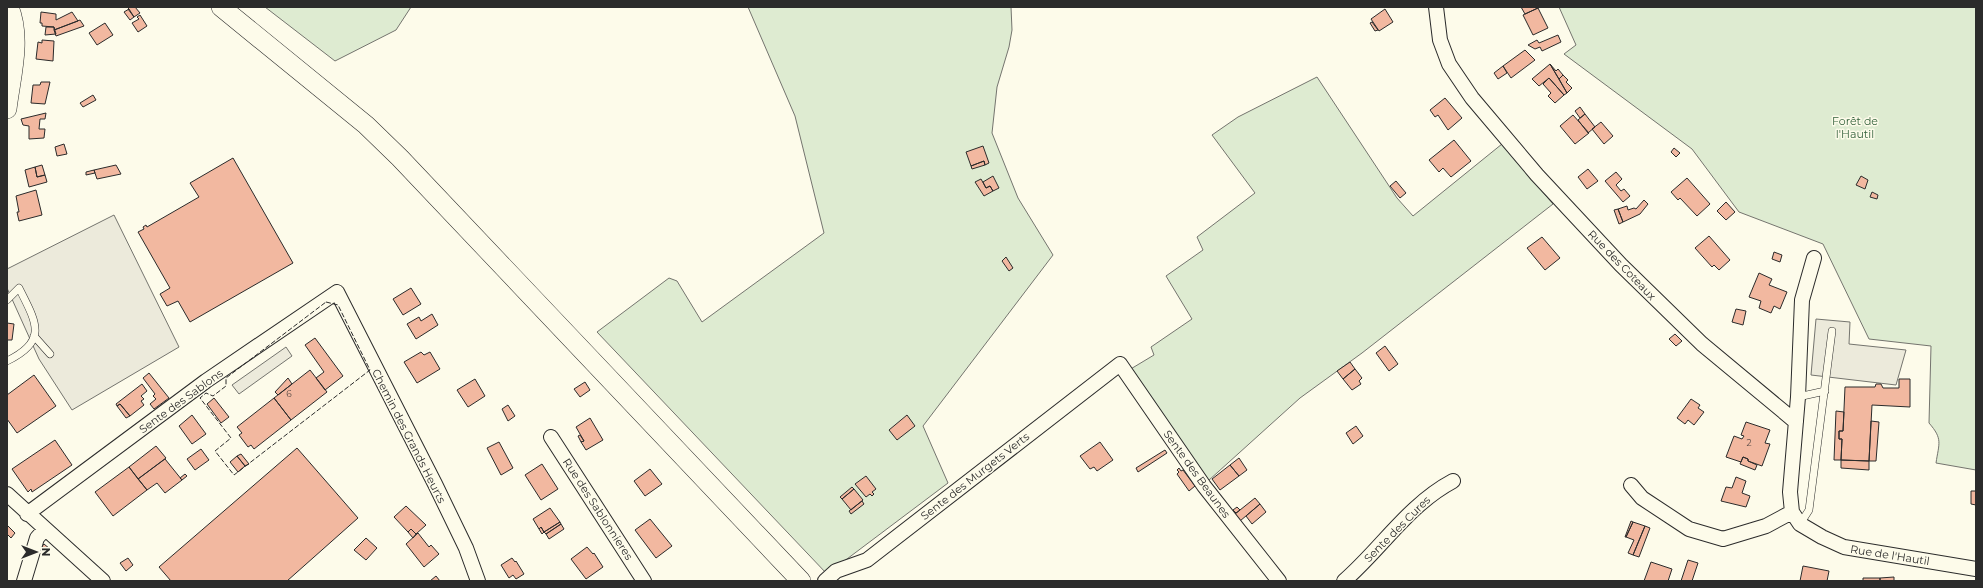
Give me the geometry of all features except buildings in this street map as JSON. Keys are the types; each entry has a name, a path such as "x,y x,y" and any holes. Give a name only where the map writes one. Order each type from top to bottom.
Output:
{"main road":[{"path":"7,109 16,43 14,18 9,7"},
{"path":"216,7 244,25"},
{"path":"221,7 342,105 400,158 801,581"}],"street":[{"name":"Rue des Coteaux","path":"1436,7 1440,40 1449,64 1472,98 1537,176 1620,265 1702,344 1796,422"},
{"path":"1631,485 1642,498 1689,529 1723,539 1766,526 1792,512 1790,492 1798,397 1802,300 1814,258"},
{"name":"Sente des Sablons","path":"28,514 212,377 337,292"},
{"name":"Chemin des Grands Heurts","path":"337,292 435,484 466,548 478,581"},
{"name":"Sente des Murgets Verts","path":"825,581 836,571 867,560 1120,364"},
{"name":"Sente des Beaunes","path":"1120,364 1204,486 1279,581"},
{"name":"Rue des Sablonnieres","path":"551,437 644,581"},
{"name":"Sente des Cures","path":"1344,581 1402,521 1436,490 1453,481"},
{"path":"7,494 103,581"},
{"name":"Rue de l'Hautil","path":"1792,512 1800,524 1822,537 1844,547 1976,569"},
{"path":"24,581 37,538 44,529"}],"lane":[{"path":"7,300 19,288 34,320 34,336 30,347 22,354 7,361"},
{"path":"1800,524 1809,510 1832,331"},
{"path":"34,336 50,354"},
{"path":"1798,397 1825,391"}],"green space":[{"path":"265,7 411,7 396,30 335,61"},
{"path":"748,7 1011,7 1012,30 1009,47 997,87 992,133 1018,198 1053,255 923,426 948,483 827,574 597,332 669,278 677,281 702,322 824,233 795,116"},
{"name":"Forêt de l'Hautil","path":"1559,7 1976,7 1976,470 1936,463 1939,442 1936,433 1929,423 1931,346 1869,339 1823,244 1739,212 1692,149 1564,54 1576,45"},
{"path":"1317,77 1397,198 1413,216 1502,144 1553,204 1362,353 1300,398 1208,481 1129,370 1154,355 1151,347 1192,319 1166,276 1203,250 1197,237 1255,193 1212,135 1238,117"}],"shaded area":[{"path":"114,215 179,347 72,410 39,359 7,288 7,269"},
{"path":"1816,319 1850,322 1849,344 1906,350 1896,385 1811,375"},
{"path":"286,347 292,356 239,394 232,385"}],"fence":[{"path":"326,302 338,305 370,370 234,475 215,451 231,438 200,398 206,393 213,396 226,386 226,378 326,302"}]}
